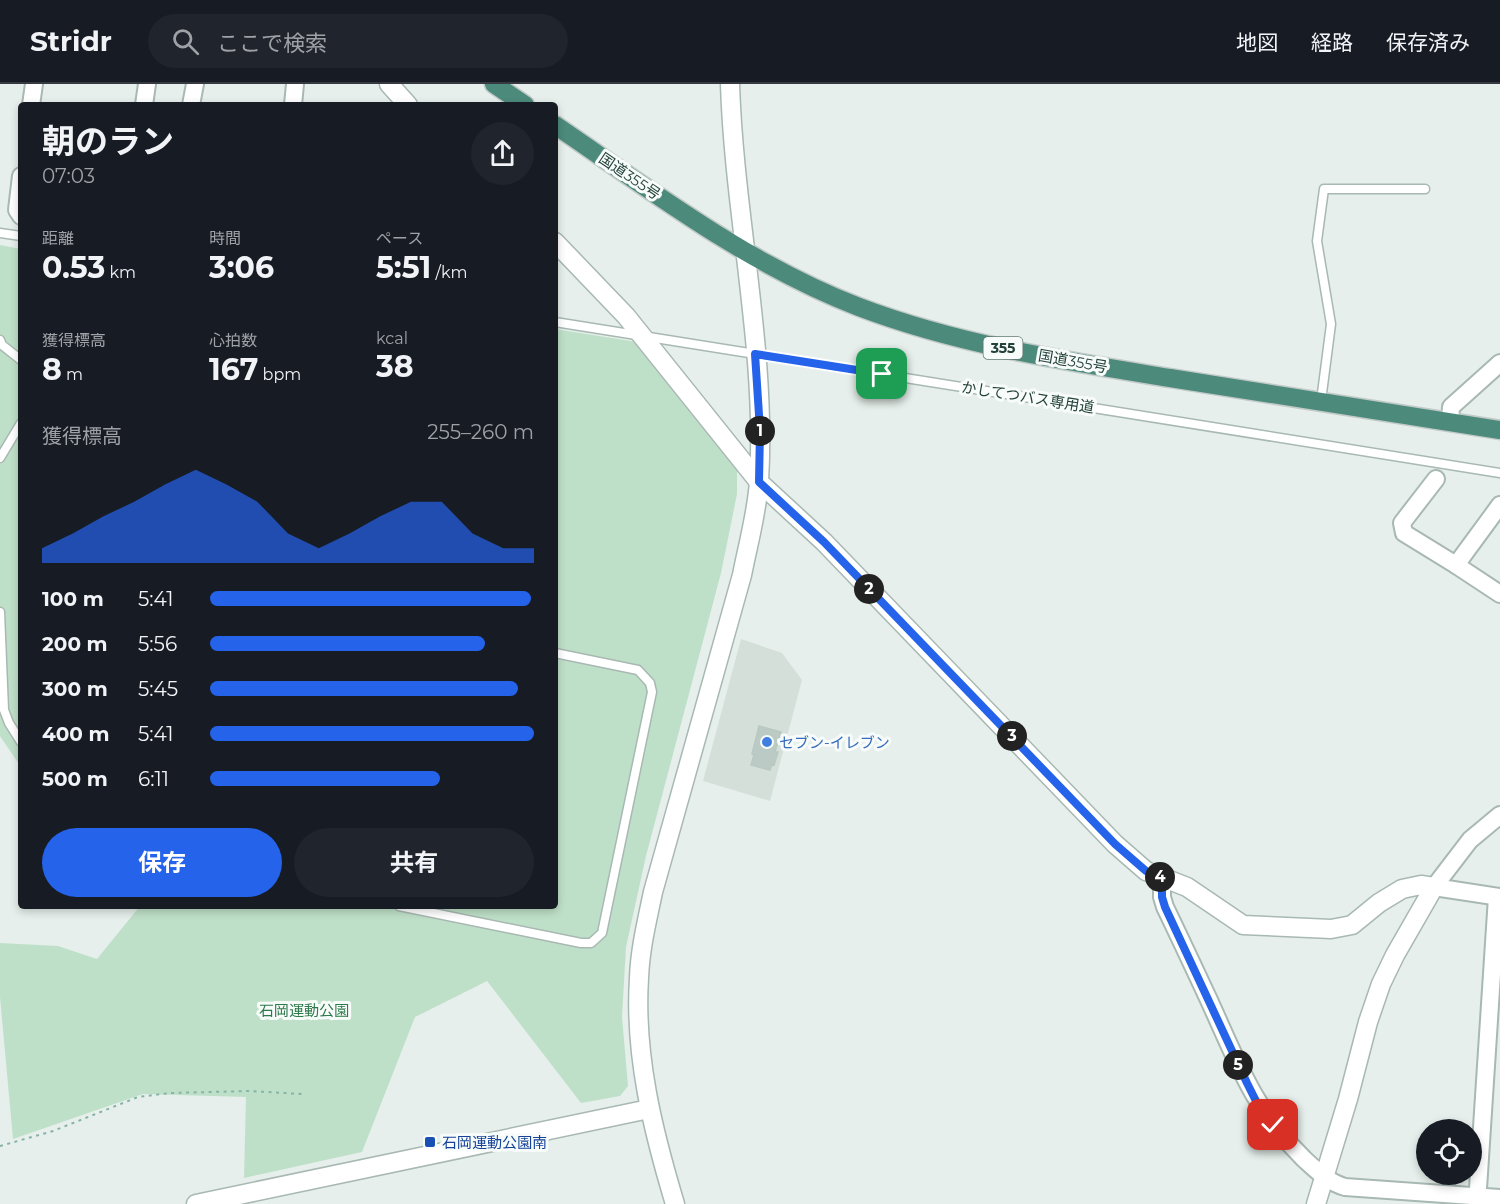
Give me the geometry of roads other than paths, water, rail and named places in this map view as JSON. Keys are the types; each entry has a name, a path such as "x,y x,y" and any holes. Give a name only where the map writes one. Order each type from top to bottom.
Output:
{"highway":[{"path":"494,84 521,102"},
{"name":"国道355号","path":"558,128 745,251 857,307 907,324 967,340 1089,365 1500,430"}],"street":[{"path":"31,102 34,84"},
{"path":"144,102 147,84"},
{"path":"192,102 195,84"},
{"path":"293,102 295,84"},
{"path":"389,84 405,102"},
{"path":"675,1204 649,1109 639,1024 639,978 643,936 653,892 742,575 753,526 759,482 760,430 755,354 730,84"},
{"path":"558,245 626,316 759,482 824,542 1115,844 1146,871 1187,887 1243,925 1267,927 1331,929 1352,925 1379,903 1402,889 1420,885 1499,897 1497,954 1477,1200"},
{"path":"1450,422 1453,405 1500,363"},
{"path":"1436,479 1402,523 1404,533 1500,594"},
{"path":"1456,565 1500,505"},
{"path":"1316,1204 1381,984 1434,887 1470,840 1500,815"},
{"path":"1162,879 1162,897 1165,907 1210,1001 1226,1041 1256,1101 1291,1146 1325,1178 1345,1186 1477,1200 1500,1198"},
{"path":"196,1204 649,1109"}],"lane":[{"path":"1321,402 1331,324 1317,241 1324,189 1425,189"},
{"path":"0,233 18,236"},
{"name":"かしてつバス専用道","path":"558,322 1500,473"},
{"path":"0,340 2,345 18,358"},
{"path":"0,458 18,428"},
{"path":"0,612 4,710 18,737"},
{"path":"413,909 581,944 591,944 602,933 652,692 651,683 639,670 558,654"}],"place":[{"name":"セブン-イレブン","path":"767,742"},
{"name":"石岡運動公園南","path":"430,1142"}],"park label":[{"name":"石岡運動公園","path":"304,1010"}]}
